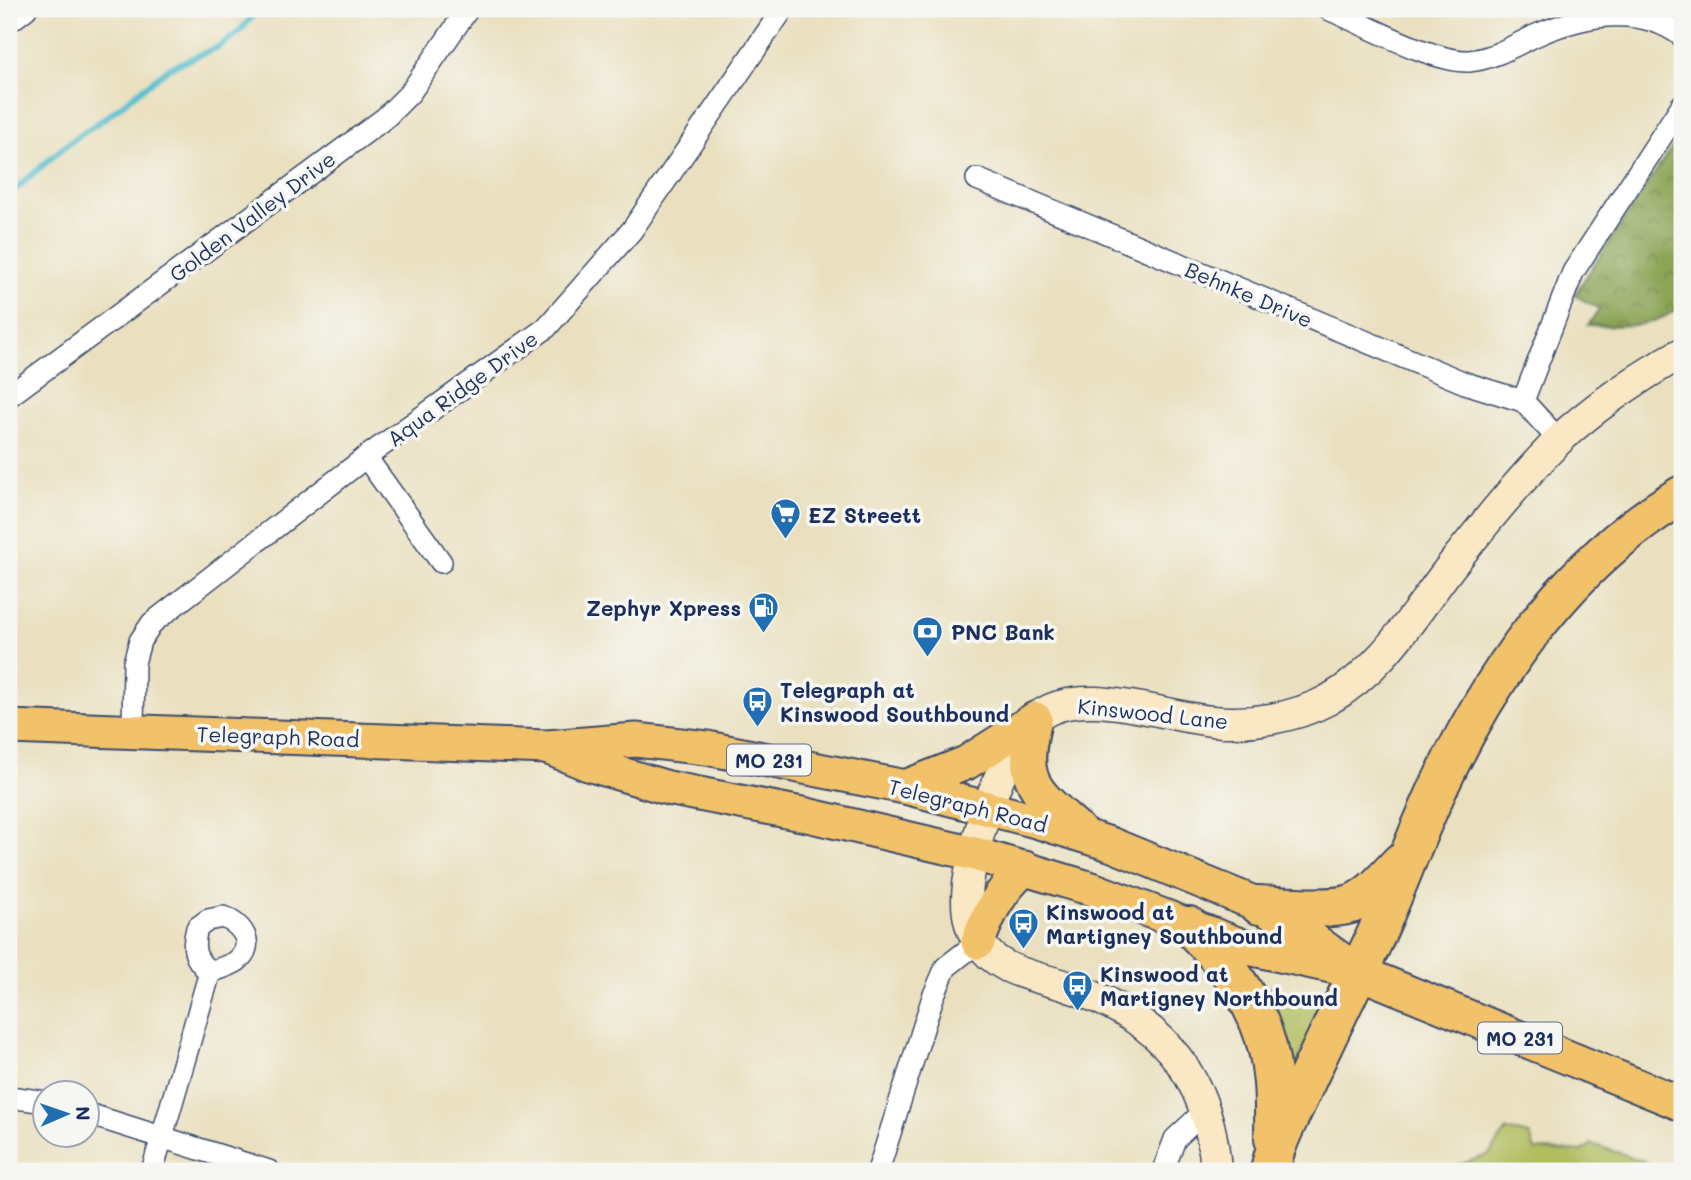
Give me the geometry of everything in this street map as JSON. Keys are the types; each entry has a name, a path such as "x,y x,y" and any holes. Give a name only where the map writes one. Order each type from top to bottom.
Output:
{"highway":[{"path":"1272,1161 1321,1045 1381,925 1444,777 1476,713 1525,638 1586,571 1613,546 1682,495"},
{"path":"1259,905 1335,907 1351,904 1376,886 1410,853"},
{"path":"1189,926 1219,954 1249,1001 1259,1024 1272,1073 1272,1161"}],"main road":[{"path":"905,788 966,764 1035,719"},
{"path":"1035,719 1028,746 1028,768 1032,783 1043,798 1085,836"},
{"name":"Telegraph Road","path":"9,727 547,747 636,740 674,743 905,788 1085,836 1146,857 1259,905 1297,928 1358,972"},
{"name":"Telegraph Road","path":"547,747 588,764 668,788 807,815 975,854 1092,889 1248,948 1358,972 1682,1104"},
{"path":"978,942 998,896 1025,868"}],"street":[{"path":"9,22 26,9"},
{"name":"Golden Valley Drive","path":"9,396 385,118 410,93 468,9"},
{"name":"Aqua Ridge Drive","path":"133,730 134,663 140,641 152,623 366,457 546,328 632,230 783,9"},
{"path":"1328,9 1373,18 1433,56 1468,61 1499,53 1538,34 1569,23 1598,16 1636,16 1669,25 1682,36"},
{"path":"1559,440 1523,401 1573,272 1682,105"},
{"name":"Behnke Drive","path":"977,179 1465,383 1523,401"},
{"name":"Kinswood Lane","path":"978,942 969,920 967,884 1002,768 1012,748 1035,719 1061,704 1083,702 1112,704 1212,721 1239,722 1294,713 1325,701 1350,686 1399,638 1453,564 1513,490 1559,440 1614,397 1682,353"},
{"path":"366,457 441,562"},
{"path":"878,1171 933,997 946,967 978,942 1000,964 1111,1004 1159,1035 1190,1073 1205,1111 1216,1171"},
{"path":"152,1171 210,972"},
{"path":"9,1097 32,1100"},
{"path":"1163,1171 1175,1139 1205,1111"},
{"path":"102,1119 269,1171"}],"green space":[{"path":"1682,132 1682,306 1648,323 1626,326 1588,325 1600,309 1574,295"},
{"path":"1256,983 1321,1005 1290,1080"},
{"path":"1507,1130 1530,1135 1535,1150 1582,1151 1592,1144 1644,1161 1650,1171 1440,1171 1488,1155"}],"waterway":[{"path":"9,195 66,145 169,68 218,47 238,33 259,9"}],"place":[{"name":"EZ Streett","path":"785,541"},
{"name":"Zephyr Xpress","path":"764,634"},
{"name":"PNC Bank","path":"928,658"},
{"name":"Telegraph at Kinswood Southbound","path":"757,728"},
{"name":"Kinswood at Martigney Southbound","path":"1023,950"},
{"name":"Kinswood at Martigney Northbound","path":"1077,1012"}]}
